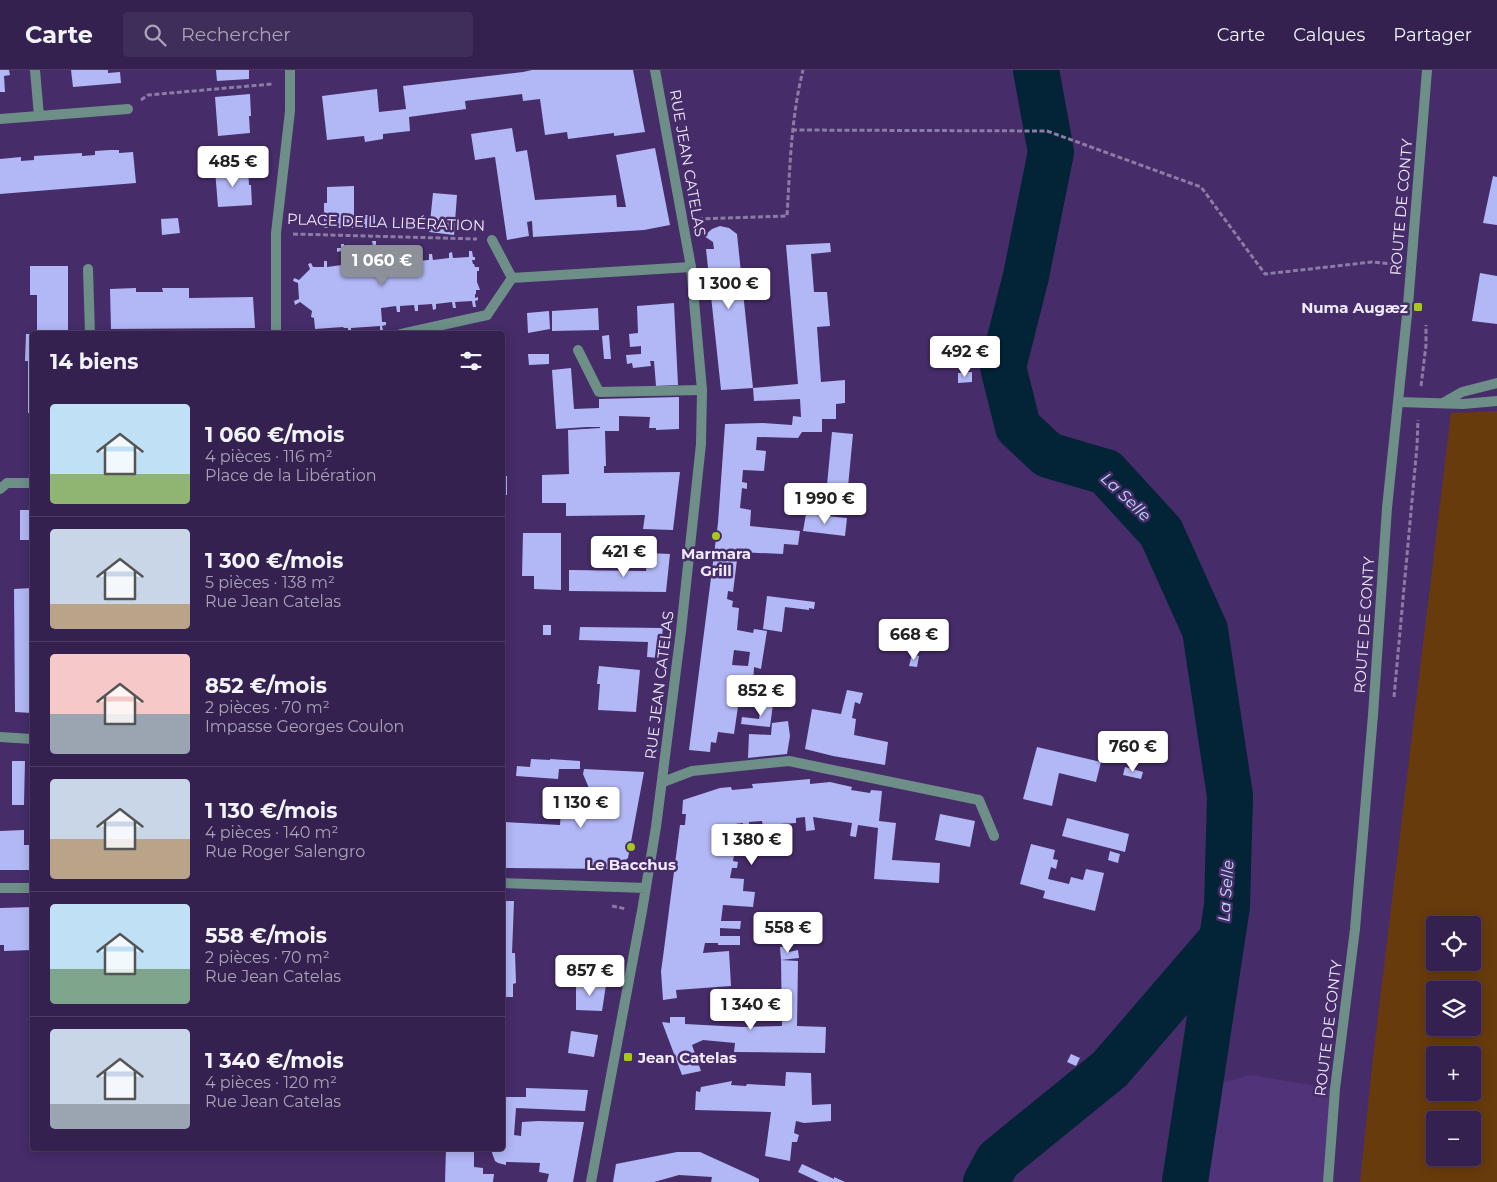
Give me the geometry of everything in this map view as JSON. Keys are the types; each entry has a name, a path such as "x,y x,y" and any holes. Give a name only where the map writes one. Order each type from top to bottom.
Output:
{"street":[{"path":"34,70 39,116"},
{"path":"276,233 290,111 290,70"},
{"name":"RUE JEAN CATELAS","path":"591,1182 646,888 663,782 701,444 702,390 691,267 655,70"},
{"name":"ROUTE DE CONTY","path":"1328,1182 1335,1089 1356,920 1374,715 1387,508 1411,266 1427,70"},
{"path":"0,118 128,109"},
{"name":"PLACE DE LA LIBÉRATION","path":"276,233 276,331"},
{"name":"PLACE DE LA LIBÉRATION","path":"492,240 512,278"},
{"path":"415,331 487,315 512,278 691,267"},
{"path":"88,269 90,331"},
{"path":"578,350 599,392 702,390"},
{"path":"1443,403 1462,392 1497,383"},
{"path":"1398,402 1463,404 1497,401"},
{"path":"0,489 7,483 30,483"},
{"path":"0,737 30,739"},
{"path":"663,782 692,771 789,761 979,800 994,836"},
{"path":"505,883 646,888"},
{"path":"0,888 30,888"}],"path":[{"path":"683,222 699,219 787,216 792,130 798,88 803,70"},
{"path":"128,109 148,95 290,82"},
{"path":"792,130 1047,131 1201,187 1265,274 1372,262 1411,266"},
{"name":"PLACE DE LA LIBÉRATION","path":"276,233 492,240"}],"shaded area":[{"path":"1497,411 1497,1182 1360,1182 1373,1057 1451,413"},
{"path":"1250,1075 1335,1089 1329,1182 1203,1182 1217,1084"}],"building":[{"path":"0,70 9,70 10,75 4,76 5,92 0,92"},
{"path":"71,70 108,70 108,73 120,72 121,83 73,87"},
{"path":"216,70 249,70 249,79 217,81"},
{"path":"532,70 633,70 645,132 614,136 614,133 568,139 567,132 545,135 540,99 523,101 522,94 465,101 466,109 409,117 410,131 383,134 383,139 365,142 364,136 327,140 322,96 377,89 379,112 406,109 403,86"},
{"path":"250,94 250,133 218,136 215,97"},
{"path":"512,128 516,152 527,150 535,200 616,195 617,207 626,207 616,155 655,148 670,225 644,230 533,237 532,221 527,222 529,236 507,240 495,157 475,160 471,134"},
{"path":"119,150 119,153 133,152 136,183 0,194 0,159 21,157 21,161 34,160 34,156 82,153 82,156 95,155 95,151"},
{"path":"248,168 252,205 218,207 215,170"},
{"path":"1493,176 1497,177 1497,225 1483,223"},
{"path":"354,186 354,215 375,215 375,228 324,228 324,203 327,203 327,187"},
{"path":"433,193 457,195 454,235 429,232"},
{"path":"178,218 180,233 162,235 161,219"},
{"path":"720,226 729,228 737,234 753,388 721,390 706,249 714,249 713,242 704,236 712,229"},
{"path":"372,241 376,241 376,245 381,245 381,248 376,248 377,264 393,262 393,257 396,256 397,262 411,261 411,256 414,255 415,261 429,260 429,254 432,254 433,260 449,258 449,253 452,252 453,258 469,257 469,251 472,251 473,257 475,257 475,260 472,260 473,264 475,267 479,267 477,282 480,290 476,290 475,294 475,298 478,297 478,300 475,301 476,307 473,307 472,301 455,302 456,308 453,308 452,302 436,304 436,309 433,310 432,304 418,305 418,311 415,311 414,305 400,306 400,312 397,312 396,306 381,308 382,322 386,322 386,325 382,326 383,330 380,330 380,326 351,328 351,331 343,327 315,329 314,318 311,317 312,311 300,302 295,305 294,301 299,299 298,283 293,281 294,278 299,280 310,269 308,264 311,263 313,267 324,267 324,261 327,261 327,267 342,265 341,251 337,252 337,248 341,248 341,244 344,244 344,248 373,246"},
{"path":"830,243 831,252 811,254 814,292 827,292 830,326 817,327 821,382 845,380 845,403 836,404 836,419 822,419 822,432 802,432 798,438 757,437 756,450 766,451 764,471 743,470 742,482 747,483 747,489 742,488 740,508 751,510 750,526 800,531 798,545 784,544 783,554 738,552 733,592 728,591 727,599 733,601 732,607 739,608 737,630 753,633 754,629 767,631 761,669 754,667 753,684 748,684 747,694 740,693 734,734 718,732 716,743 711,742 710,752 689,750 718,523 725,424 763,423 792,425 793,416 801,417 800,399 754,401 753,388 798,384 786,245","holes":["734,650 750,652 748,666 732,665"]},
{"path":"30,266 68,266 68,331 37,331 37,295 30,295"},
{"path":"1480,273 1497,276 1497,324 1472,321"},
{"path":"136,288 136,292 163,292 162,288 189,288 189,298 253,297 255,328 111,329 110,289"},
{"path":"674,303 678,385 656,386 654,361 650,361 651,366 633,368 632,363 627,364 626,355 641,354 641,346 630,347 629,334 638,333 637,306"},
{"path":"598,308 599,330 552,331 552,311"},
{"path":"549,311 550,329 528,333 527,313"},
{"path":"26,334 30,334 30,413 28,413 28,361 25,361"},
{"path":"609,335 611,359 604,359 602,336"},
{"path":"528,354 549,354 549,364 529,365"},
{"path":"571,368 574,409 599,408 599,399 679,397 679,429 656,430 656,428 649,428 650,417 619,416 619,431 605,431 606,466 604,466 604,473 680,472 673,530 643,529 645,515 566,516 566,503 542,503 542,475 569,474 568,430 600,428 556,429 552,370"},
{"path":"972,372 972,382 958,383 958,373"},
{"path":"832,432 853,434 846,508 825,506"},
{"path":"505,476 507,476 507,495 505,495"},
{"path":"20,510 30,510 30,540 20,540"},
{"path":"806,514 847,518 845,536 803,531"},
{"path":"523,533 561,533 561,590 534,589 534,576 522,576"},
{"path":"648,553 670,554 666,592 569,591 569,570 646,571"},
{"path":"30,588 30,713 15,712 14,589"},
{"path":"767,596 815,602 814,609 785,607 782,632 763,629"},
{"path":"543,625 551,625 551,635 543,635"},
{"path":"580,627 663,628 659,658 647,657 648,642 579,640"},
{"path":"912,654 919,656 917,667 909,666"},
{"path":"599,666 640,670 636,712 598,710 600,684 597,684"},
{"path":"847,690 863,693 860,704 855,702 852,718 856,719 854,735 888,742 885,765 805,749 812,709 841,714"},
{"path":"761,703 773,704 770,727 741,724 742,717 759,719"},
{"path":"788,721 790,736 787,754 748,758 749,734 771,735 772,723"},
{"path":"1037,747 1101,762 1096,782 1059,773 1052,806 1023,799"},
{"path":"531,759 580,761 580,769 559,769 558,779 516,776 517,766 530,767"},
{"path":"12,761 25,761 24,805 12,805"},
{"path":"1125,767 1143,772 1141,779 1123,775"},
{"path":"584,769 644,772 628,858 614,869 505,868 505,822 560,825 561,811 590,812 593,793 591,793 583,774"},
{"path":"810,779 810,784 830,782 852,787 851,790 870,793 871,790 882,791 879,821 896,823 892,860 940,863 939,883 874,879 878,828 858,825 856,837 850,836 852,823 813,817 815,830 806,831 805,817 796,818 796,823 780,824 781,833 773,834 773,824 763,826 762,821 749,822 750,836 744,837 743,823 727,825 726,834 732,835 731,841 725,840 723,854 734,855 733,861 738,862 737,868 732,868 730,878 744,879 743,891 755,892 753,907 723,905 721,921 741,921 740,929 720,928 720,936 740,936 740,945 705,943 703,953 729,951 731,986 676,990 677,998 663,1000 661,971 680,825 685,825 686,814 682,814 683,800 720,788 731,787 732,790 753,788 752,784"},
{"path":"940,814 975,821 970,847 935,840"},
{"path":"1067,818 1129,834 1125,852 1062,836"},
{"path":"24,830 24,845 30,845 30,870 0,870 0,831"},
{"path":"1031,844 1055,850 1053,859 1058,860 1056,869 1051,867 1048,879 1069,884 1071,877 1083,880 1086,869 1104,873 1095,911 1043,898 1045,891 1020,884"},
{"path":"1110,851 1120,854 1118,863 1108,860"},
{"path":"505,901 514,901 512,953 515,953 516,983 513,984 513,997 505,997"},
{"path":"30,907 30,950 4,951 4,945 0,945 0,908"},
{"path":"789,946 789,952 798,950 799,958 781,960 780,947"},
{"path":"781,960 798,961 797,1026 826,1027 825,1053 734,1052 735,1043 703,1040 692,1045 701,1071 682,1075 662,1022 670,1023 670,1017 685,1017 685,1024 742,1027 782,1026"},
{"path":"576,984 606,985 602,1011 576,1010"},
{"path":"571,1031 598,1035 594,1057 568,1053"},
{"path":"1071,1054 1080,1058 1076,1066 1067,1062"},
{"path":"786,1072 811,1073 812,1105 831,1104 831,1121 804,1123 796,1121 794,1133 799,1135 797,1142 792,1142 790,1161 765,1156 771,1112 695,1110 696,1091 700,1092 701,1087 732,1081 731,1085 785,1086"},
{"path":"526,1088 588,1090 585,1111 516,1108 514,1135 521,1136 522,1122 584,1122 573,1182 547,1182 549,1174 539,1172 540,1163 506,1162 506,1165 495,1161 491,1151 505,1151 505,1097 526,1097"},
{"path":"446,1151 474,1151 474,1167 483,1168 483,1174 494,1174 493,1182 445,1182"},
{"path":"677,1152 700,1152 759,1179 759,1182 711,1182 712,1177 679,1175 654,1182 613,1182 616,1164"},
{"path":"802,1164 845,1182 819,1182 798,1172"}],"waterway":[{"name":"La Selle","path":"1036,70 1051,152 1026,276 1003,367 1018,427 1048,455 1106,472 1161,532 1205,630 1230,796 1227,906 1185,1182"},
{"name":"La Selle","path":"986,1182 998,1160 1110,1069 1222,939"}],"place":[{"name":"Numa Augæz","path":"1418,307"},
{"name":"Marmara Grill","path":"716,536"},
{"name":"Le Bacchus","path":"631,847"},
{"name":"Jean Catelas","path":"628,1057"}]}
